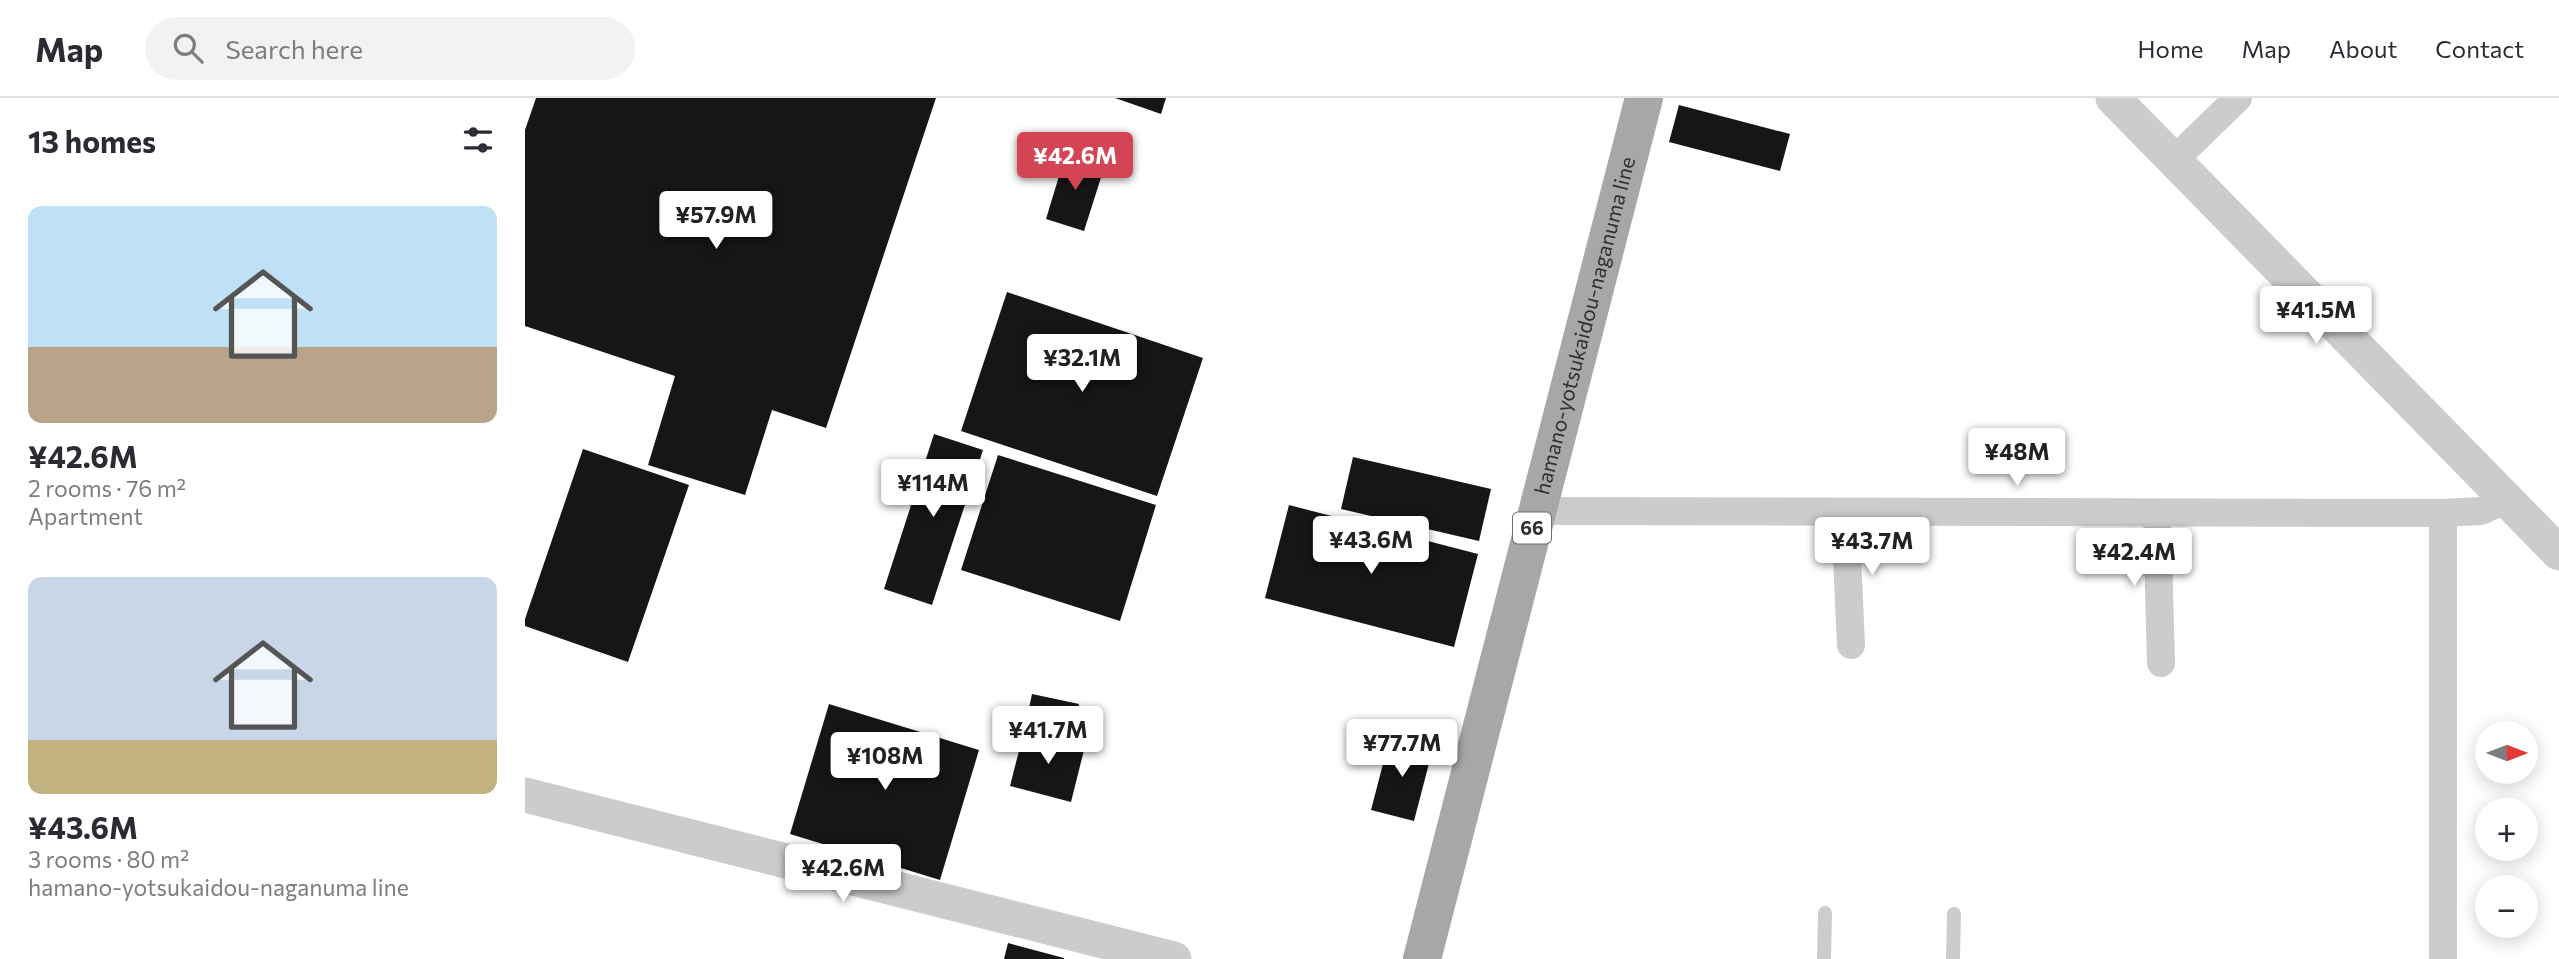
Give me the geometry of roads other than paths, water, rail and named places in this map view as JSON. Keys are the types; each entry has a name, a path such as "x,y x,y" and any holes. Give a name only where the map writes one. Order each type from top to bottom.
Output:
{"main road":[{"name":"hamano-yotsukaidou-naganuma line","path":"1422,959 1644,98"}],"street":[{"path":"2113,98 2559,553"},
{"path":"2173,161 2238,98"},
{"path":"1536,511 2443,513 2481,512 2506,500"},
{"path":"1845,512 1851,645"},
{"path":"2157,513 2161,663"},
{"path":"2443,513 2443,959"},
{"path":"525,795 1174,959"}],"lane":[{"path":"1824,959 1825,913"},
{"path":"1953,959 1954,914"}]}
